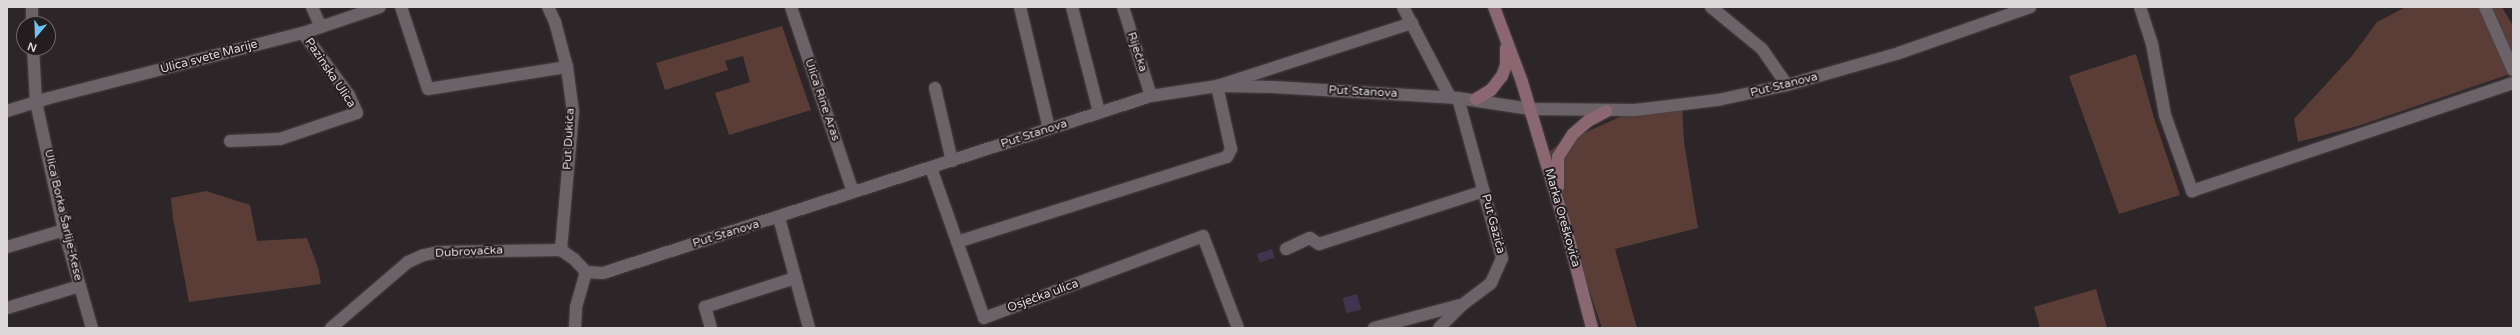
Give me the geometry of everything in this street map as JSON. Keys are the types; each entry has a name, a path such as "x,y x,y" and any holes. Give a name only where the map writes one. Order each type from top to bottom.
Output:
{"main road":[{"path":"1494,7 1530,109"},
{"path":"1476,99 1491,90 1502,76 1506,65 1505,36"},
{"name":"Marka Oreškovića","path":"1530,109 1560,208 1592,328"},
{"path":"1560,208 1558,157 1573,134 1588,121 1607,111"}],"street":[{"name":"Pazinska Ulica","path":"312,7 321,27"},
{"name":"Ulica svete Marije","path":"7,112 36,102 303,33 380,7"},
{"path":"402,7 428,89 568,67"},
{"name":"Put Dukića","path":"548,7 555,22 568,67 573,112 561,250"},
{"name":"Ulica Rine Aras","path":"791,7 853,192"},
{"path":"1020,7 1049,129"},
{"path":"1072,7 1099,112"},
{"name":"Riječka","path":"1123,7 1151,96"},
{"name":"Put Gazića","path":"1403,7 1405,15 1412,23 1454,98 1484,191 1502,258 1492,283 1462,305 1439,328"},
{"path":"1711,7 1762,49 1787,85"},
{"name":"Put Stanova","path":"586,272 603,273 779,218 853,192 1151,96 1217,86 1476,99 1530,109 1607,111 1689,104 1787,85 1899,53 1999,11 2030,7"},
{"path":"2140,7 2152,44 2165,115 2192,191 2513,83"},
{"path":"2484,7 2513,70"},
{"path":"958,242 1227,157 1231,149 1217,86 1412,23"},
{"name":"Pazinska Ulica","path":"230,141 280,139 358,113 349,95 303,33"},
{"name":"Ulica Borka Šarlije-Kese","path":"33,56 36,102 64,230 92,328"},
{"path":"935,88 952,160"},
{"name":"Osječka ulica","path":"931,168 984,318 1203,236 1223,283 1238,328"},
{"path":"1286,249 1310,238 1319,244 1484,191"},
{"path":"779,218 809,328"},
{"path":"7,246 64,230"},
{"path":"561,250 574,259 586,272 576,307 575,328"},
{"name":"Dubrovačka","path":"331,328 408,262 424,255 438,252 561,250"},
{"path":"711,328 705,307 796,278"},
{"path":"7,308 80,286"},
{"path":"1374,328 1462,305"}],"shaded area":[{"path":"2406,7 2502,7 2513,26 2513,73 2358,126 2298,142 2294,119 2352,56 2377,22"},
{"path":"782,26 811,110 729,135 715,93 750,82 743,56 725,61 728,70 665,90 656,63"},
{"path":"2136,54 2154,118 2180,195 2119,214 2069,76"},
{"path":"1682,105 1684,142 1698,228 1615,249 1637,328 1602,328 1544,156 1558,145 1635,110"},
{"path":"206,191 250,205 257,241 307,238 318,268 321,284 189,302 173,218 171,198"},
{"path":"1272,249 1275,258 1260,263 1257,254"},
{"path":"2096,289 2107,328 2040,328 2034,307"},
{"path":"1357,294 1361,309 1347,313 1343,298"}]}
